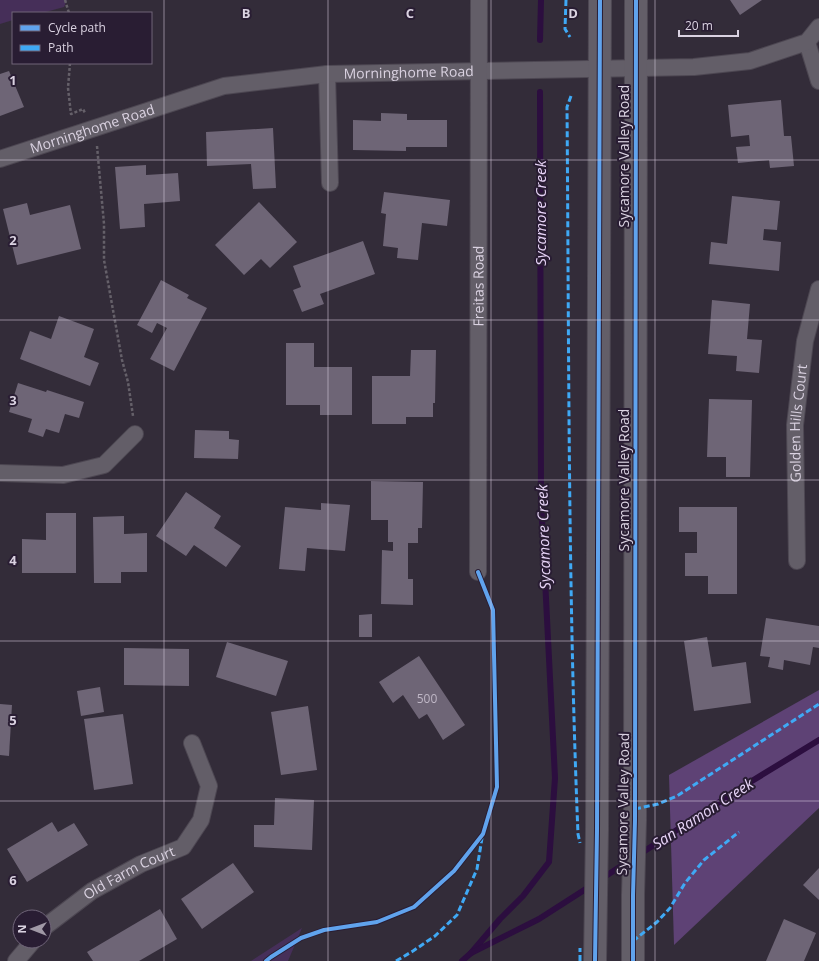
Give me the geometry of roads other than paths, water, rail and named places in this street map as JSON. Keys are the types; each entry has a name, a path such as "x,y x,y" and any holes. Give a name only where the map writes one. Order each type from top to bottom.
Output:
{"main road":[{"name":"Sycamore Valley Road","path":"596,961 600,0"},
{"name":"Sycamore Valley Road","path":"633,961 635,820 636,0"}],"street":[{"name":"Freitas Road","path":"478,572 479,0"},
{"path":"819,27 807,42 819,81"},
{"name":"Morninghome Road","path":"0,160 224,86 327,74 694,68 750,61 807,42"},
{"path":"327,74 330,183"},
{"name":"Golden Hills Court","path":"797,560 795,425 805,341 819,289"},
{"path":"0,473 63,475 104,465 135,434"},
{"name":"Old Farm Court","path":"52,922 92,891 141,864 183,847 202,820 209,786 192,742"},
{"path":"16,961 26,949"}],"waterway":[{"name":"Sycamore Creek","path":"540,40 541,0"},
{"name":"Sycamore Creek","path":"471,953 500,919 523,896 549,862 555,778 541,499 540,92"},
{"name":"San Ramon Creek","path":"640,854 747,784 819,740"},
{"name":"San Ramon Creek","path":"601,879 629,861"},
{"name":"San Ramon Creek","path":"462,961 471,953 539,919 592,885"}]}
